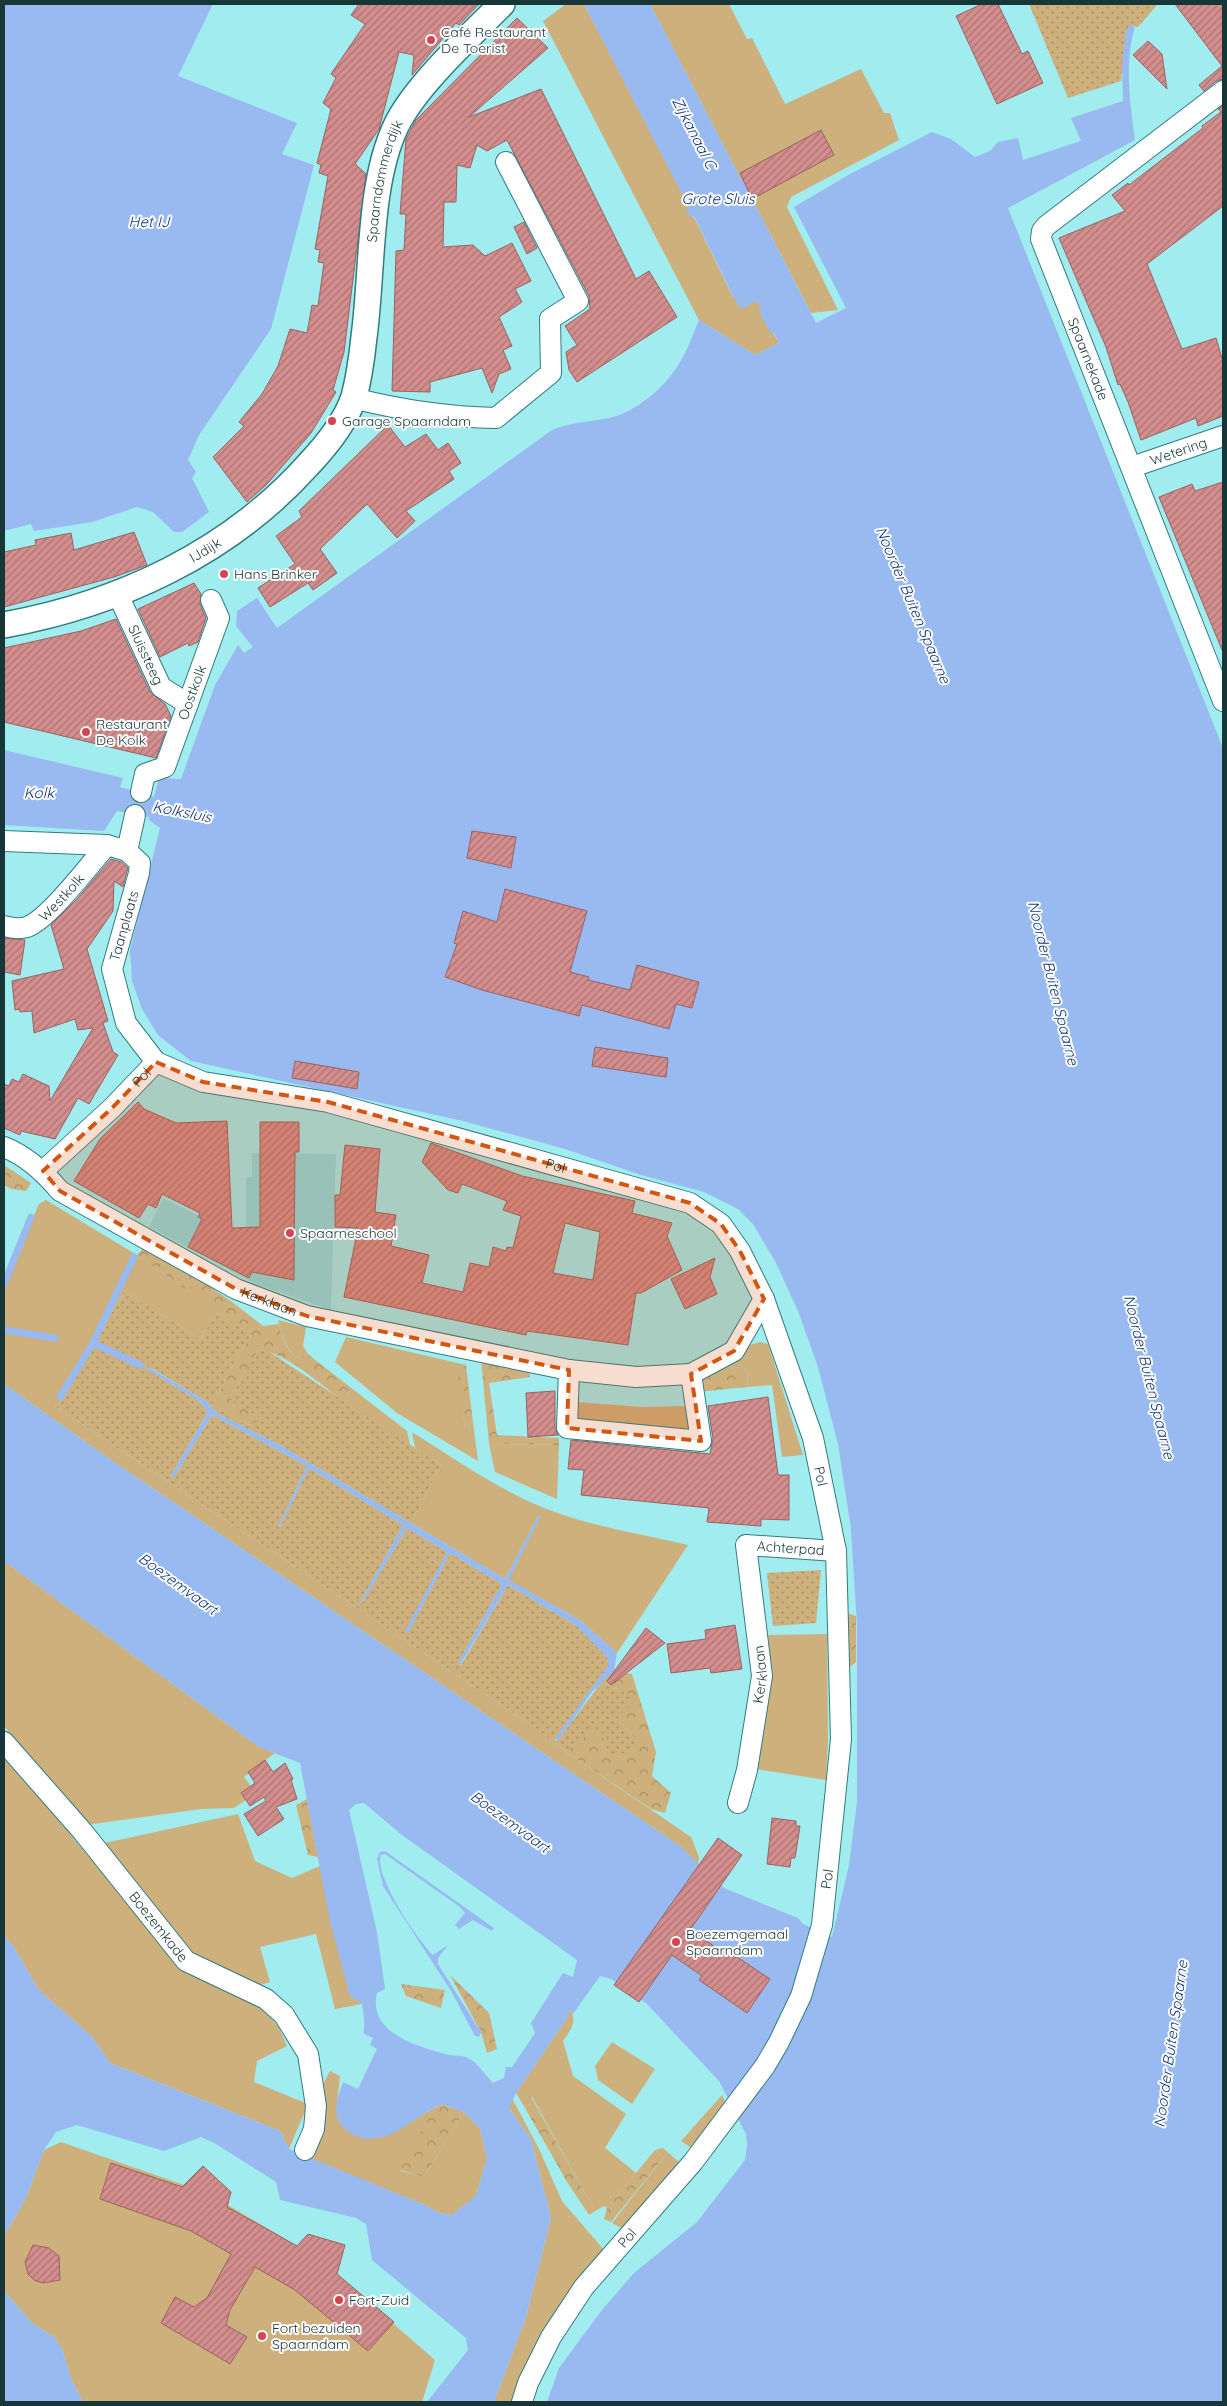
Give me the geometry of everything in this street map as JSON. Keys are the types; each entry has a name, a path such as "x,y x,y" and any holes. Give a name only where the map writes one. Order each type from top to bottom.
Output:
{"street":[{"name":"Spaarndammerdijk","path":"353,398 364,337 375,210 387,147 397,124 411,102 502,4"},
{"name":"Spaarnekade","path":"1223,91 1046,226 1041,238 1223,701"},
{"path":"353,398 387,407 459,417 496,418 551,373 550,319 578,301 506,162"},
{"name":"IJdijk","path":"4,624 40,618 118,595 210,549 257,514 292,483 332,439 353,398"},
{"name":"Wetering","path":"1132,467 1223,436"},
{"name":"Sluissteeg","path":"118,595 161,687 188,704"},
{"name":"Oostkolk","path":"143,783 165,767 219,618 211,600"},
{"path":"4,841 107,845 127,851 135,815"},
{"name":"Westkolk","path":"4,926 20,928 36,922 55,904 107,845"},
{"name":"Taanplaats","path":"127,851 141,866 112,969 126,1022 156,1062"},
{"name":"Pol","path":"43,1171 112,1108 156,1062 203,1082 328,1102 690,1203 720,1224 740,1251 764,1299 813,1438 836,1552 841,1739 822,1925 801,1996 780,2042 733,2111 693,2162 584,2287 551,2337 528,2383 522,2402"},
{"name":"Kerklaan","path":"4,1147 18,1152 43,1171 60,1191 236,1289 307,1316 569,1370 636,1377 691,1374 734,1351 764,1299"},
{"path":"569,1370 567,1428 701,1441 691,1374"},
{"name":"Kerklaan","path":"738,1803 747,1770 762,1676 746,1545"},
{"name":"Achterpad","path":"746,1545 836,1552"},
{"name":"Boezemkade","path":"4,1742 83,1832 186,1961 266,1999 284,2014 308,2054 316,2106 314,2129 305,2150"}],"highlighted area":[{"path":"156,1062 203,1082 328,1102 690,1203 721,1224 740,1251 764,1299 734,1351 691,1374 701,1441 567,1428 569,1370 307,1316 236,1289 60,1191 43,1171 112,1108"}],"shaded area":[{"name":"Spaarneschool","path":"252,1153 336,1154 331,1310 256,1284 149,1227 163,1198 246,1239 246,1177 252,1177"}],"green space":[{"path":"566,4 584,4 690,208 687,210 695,219 733,297 757,301 762,309 760,311 779,343 755,355 699,320 543,21"},
{"path":"650,4 729,4 747,39 752,38 785,104 861,69 884,113 890,113 899,140 791,197 787,207 838,310 811,313 749,193 826,152 818,138 741,179"},
{"path":"1029,4 1158,4 1138,27 1130,25 1126,32 1121,81 1068,98"},
{"path":"4,1165 31,1183 26,1191 11,1189 4,1185"},
{"path":"46,1200 137,1255 218,1312 200,1339 124,1291 61,1403 55,1406 533,1726 565,1751 691,1837 699,1857 698,1866 680,1846 114,1462 4,1384 4,1283 39,1204"},
{"path":"147,1244 232,1302 263,1326 279,1324 285,1342 297,1358 309,1355 350,1387 345,1402 292,1363 280,1356 258,1350 230,1398 262,1419 249,1426 212,1405 238,1355 251,1336 137,1255"},
{"path":"124,1291 200,1339 218,1312 251,1336 238,1355 212,1405 249,1426 261,1419 230,1398 258,1350 268,1351 441,1465 411,1523 278,1444 218,1414 206,1401 153,1369 142,1366 199,1401 208,1412 170,1477 174,1477 212,1415 307,1466 278,1527 280,1527 309,1468 403,1525 360,1603 362,1603 407,1528 447,1552 408,1633 450,1553 502,1584 458,1663 461,1665 508,1585 577,1626 608,1658 608,1666 555,1739 557,1741 601,1683 636,1697 617,1719 638,1742 626,1753 609,1753 599,1726 565,1751 533,1726 55,1406 61,1403"},
{"path":"278,1320 306,1327 303,1346 309,1355 297,1358 289,1350"},
{"path":"346,1337 466,1365 458,1368 465,1428 473,1422 478,1461 397,1413 335,1362"},
{"path":"760,1342 768,1344 803,1455 782,1457 772,1385 747,1387 748,1370 728,1366 750,1345"},
{"path":"481,1359 529,1367 530,1377 489,1383 497,1435 559,1438 559,1445 489,1444"},
{"path":"466,1365 473,1422 465,1428 457,1368"},
{"path":"728,1366 748,1370 747,1387 698,1392 695,1380"},
{"path":"350,1387 407,1431 410,1445 345,1402"},
{"path":"577,1402 642,1407 688,1406 692,1434 577,1422"},
{"path":"412,1432 493,1483 544,1508 597,1525 688,1545 617,1653 580,1620 508,1580 540,1517 538,1516 505,1579 411,1523 441,1465 415,1448"},
{"path":"489,1444 559,1445 557,1499 495,1472"},
{"path":"4,1561 259,1747 275,1753 244,1777 256,1793 234,1808 201,1809 86,1825 4,1726"},
{"path":"821,1570 816,1623 773,1626 767,1573"},
{"path":"844,1612 856,1616 856,1662 846,1670"},
{"path":"827,1634 828,1740 826,1780 755,1769 772,1679 768,1635"},
{"path":"614,1671 632,1674 656,1752 652,1776 671,1793 665,1813 651,1809 565,1751 600,1725 638,1742 617,1719 635,1697 601,1683"},
{"path":"4,1752 73,1838 187,1969 259,2005 278,2026 287,2046 257,2061 254,2082 308,2104 289,2149 280,2131 110,2063 92,2037 38,1989 14,1947 4,1936"},
{"path":"307,1799 318,1857 308,1855 296,1805"},
{"path":"238,1814 255,1861 292,1878 320,1866 350,1996 362,2004 335,2009 316,1934 260,1947 270,1982 251,1988 194,1957 100,1844"},
{"path":"450,1975 489,2013 497,2049 487,2053 481,2032"},
{"path":"401,1984 445,1990 441,2008 406,1996"},
{"path":"570,2010 573,2022 563,2041 573,2076 626,2114 605,2148 636,2173 607,2208 604,2206 595,2211 531,2095 525,2108 516,2093 565,2021"},
{"path":"612,2042 655,2069 632,2104 598,2080 595,2066"},
{"path":"330,2071 340,2076 337,2104 389,2134 434,2108 401,2171 424,2177 464,2112 480,2129 487,2158 476,2196 452,2215 439,2213 425,2205 308,2158 318,2094"},
{"path":"530,2095 595,2211 589,2215 567,2182 525,2108"},
{"path":"722,2095 727,2106 693,2149 681,2141"},
{"path":"512,2098 539,2149 562,2201 604,2250 517,2402 494,2402 526,2317 551,2218 531,2139 509,2108"},
{"path":"442,2104 464,2112 424,2177 400,2170 434,2108"},
{"path":"61,2142 187,2186 223,2202 302,2249 334,2272 435,2360 422,2402 83,2402 71,2379 63,2351 55,2338 32,2323 4,2291 4,2236 26,2198 44,2150"},
{"path":"663,2148 680,2163 624,2229 612,2223 664,2157 655,2150"},
{"path":"655,2150 664,2157 611,2222 604,2219 607,2208"}],"water":[{"name":"Het IJ","path":"4,4 213,4 178,76 297,123 282,154 314,165 271,329 199,435 188,460 196,472 192,478 209,512 182,532 174,532 153,512 137,507 92,522 34,531 31,524 4,531"},
{"path":"584,4 650,4 741,179 819,138 826,152 749,193 816,323 846,308 794,207 850,174 932,132 951,139 975,157 990,151 998,142 1018,138 1023,160 1081,141 1071,118 1123,101 1122,65 1126,32 1130,25 1135,27 1129,69 1135,140 1008,208 1223,748 1223,2402 547,2402 559,2368 602,2310 634,2273 697,2222 745,2160 747,2146 746,2134 719,2081 647,2004 611,1979 600,1976 573,2014 570,2010 565,2021 516,2093 509,2108 531,2139 551,2218 526,2317 494,2402 427,2402 468,2350 466,2338 372,2260 366,2224 356,2218 280,2200 276,2182 216,2144 201,2137 164,2151 77,2125 56,2132 44,2150 26,2198 4,2236 4,1936 14,1947 38,1989 92,2037 110,2063 280,2131 289,2149 425,2205 439,2213 452,2215 476,2196 487,2158 480,2129 464,2112 442,2104 396,2132 380,2138 370,2139 357,2136 341,2125 337,2114 337,2101 363,2038 363,2012 362,2004 350,1996 330,1921 300,1763 259,1747 4,1561 4,1384 114,1462 680,1846 724,1888 798,1918 803,1924 832,1937 849,1865 857,1802 857,1625 851,1529 838,1444 818,1367 798,1311 776,1263 753,1224 738,1209 704,1192 641,1175 565,1149 463,1121 191,1061 158,1035 142,1009 132,981 130,950 160,828 149,820 149,817 117,811 104,831 4,825 4,750 123,778 120,787 154,797 159,778 181,779 215,685 238,645 244,653 253,647 236,626 237,611 257,598 277,628 552,430 573,424 609,418 640,404 659,389 674,371 686,352 699,320 755,355 779,343 774,333 771,334 759,311 761,309 757,301 741,309 695,218 693,216 690,217 686,210 689,208","holes":["364,1803 402,1835 577,1960 573,1977 563,1973 531,2023 535,2033 512,2067 506,2067 504,2078 493,2083 468,2058 449,2055 411,2043 388,2029 380,2019 376,2007 377,1993 385,1989 377,1932 349,1810 356,1804"]},
{"path":"140,1365 152,1369 206,1401 218,1414 278,1444 505,1579 538,1516 540,1517 509,1580 580,1620 617,1653 614,1671 592,1692 558,1741 555,1738 608,1666 608,1658 577,1626 508,1585 460,1665 458,1663 502,1584 450,1553 408,1633 405,1631 447,1552 407,1528 362,1603 360,1603 403,1525 309,1468 280,1527 278,1527 307,1466 212,1415 174,1477 170,1477 208,1412 199,1401"},
{"path":"385,1851 494,1928 492,1931 473,1920 459,1929 455,1925 465,1913 460,1907 385,1854 381,1855 380,1864 390,1891 417,1936 433,1955 448,1945 438,1958 438,1964 481,2032 479,2037 475,2036 451,1991 383,1886 377,1859 380,1852"},
{"path":"4,2291 32,2323 55,2338 63,2351 71,2379 83,2402 4,2402"}],"pier":[{"path":"362,2033 373,2038 370,2045 377,2049 358,2089 341,2081"}],"building":[{"path":"359,4 479,4 459,25 456,23 412,75 414,55 399,52 379,129 355,164 366,174 344,352 333,390 336,392 311,433 267,484 247,502 213,457 244,426 239,422 262,394 278,366 290,329 307,333 312,305 318,306 324,263 318,262 320,250 315,249 328,176 319,173 321,165 317,163 331,109 323,103 336,78 331,74 365,24 351,15"},
{"path":"982,4 998,4 1022,54 1028,51 1043,83 997,104 956,16"},
{"path":"1175,4 1223,4 1223,79 1216,81 1204,91 1199,85 1222,66"},
{"path":"517,18 548,48 469,117 541,89 636,279 649,271 677,317 577,382 569,370 566,352 577,345 565,326 590,309 589,296 507,140 487,151 477,145 470,168 457,165 456,202 444,202 443,247 473,245 485,256 512,243 531,281 515,289 522,302 499,317 512,346 503,350 511,369 499,374 492,393 482,368 430,382 430,392 392,391 396,251 404,250 406,214 400,214 406,139 416,120"},
{"path":"1148,41 1162,54 1167,89 1133,55"},
{"path":"1223,106 1223,206 1147,264 1182,349 1216,338 1223,362 1223,416 1198,426 1196,418 1141,440 1128,402 1120,384 1118,385 1106,347 1059,238 1125,211 1112,195 1128,183 1129,185 1203,128 1202,126 1221,112 1218,109"},
{"path":"821,130 834,155 752,199 740,173"},
{"path":"524,222 537,248 527,254 514,227"},
{"path":"388,425 405,447 426,434 438,450 448,443 461,463 449,471 454,479 406,511 415,521 397,538 367,504 320,549 337,573 313,590 308,583 270,607 258,588 295,564 276,536 302,517 299,511"},
{"path":"1223,482 1222,650 1159,497 1192,484 1195,491"},
{"path":"134,532 147,565 114,577 4,607 4,552 36,545 35,540 71,533 74,550"},
{"path":"194,583 201,594 200,604 206,618 198,642 189,646 188,643 160,657 138,609"},
{"path":"116,619 150,692 165,704 171,716 156,758 4,722 4,648 81,631"},
{"path":"472,831 516,837 511,868 467,858"},
{"path":"111,859 121,862 128,868 123,887 114,881 113,911 87,949 108,1021 103,1023 113,1052 118,1055 89,1104 78,1098 55,1139 21,1131 20,1135 4,1128 4,1084 9,1086 12,1079 19,1082 23,1074 49,1086 50,1101 93,1028 78,1030 75,1019 34,1033 32,1011 20,1012 19,1009 15,1010 12,981 64,969 51,925 78,898"},
{"path":"505,889 587,911 570,972 589,977 588,980 630,990 637,965 699,982 692,1008 676,1004 669,1029 582,1005 579,1016 482,990 445,977 457,944 454,943 463,911 497,922"},
{"path":"4,938 25,940 20,975 4,972"},
{"path":"595,1047 668,1058 666,1077 592,1066"},
{"path":"295,1061 359,1072 357,1089 292,1078"},
{"path":"138,1102 144,1109 176,1123 227,1121 232,1228 260,1227 260,1122 299,1122 299,1152 295,1152 294,1280 252,1272 249,1278 188,1247 202,1219 198,1217 200,1213 162,1194 156,1208 148,1204 139,1218 74,1181 100,1139"},
{"path":"431,1143 522,1176 635,1201 632,1213 672,1223 667,1236 682,1270 641,1293 636,1293 628,1345 527,1331 526,1335 344,1297 358,1228 335,1227 335,1195 340,1195 345,1145 380,1149 375,1212 396,1215 391,1246 429,1255 422,1283 463,1292 470,1263 489,1267 493,1247 506,1251 507,1247 513,1248 521,1216 503,1210 507,1201 462,1184 458,1193 448,1190 422,1162","holes":["565,1223 600,1232 593,1280 553,1273"]},
{"path":"715,1258 710,1277 717,1294 685,1309 671,1279"},
{"path":"555,1391 555,1428 558,1435 528,1437 526,1393"},
{"path":"768,1397 778,1475 789,1475 789,1520 761,1519 761,1526 707,1522 709,1508 581,1495 584,1470 568,1469 571,1440 710,1454 713,1439 708,1406"},
{"path":"735,1625 742,1669 711,1673 710,1668 671,1673 667,1644 706,1639 705,1630"},
{"path":"646,1628 665,1643 611,1685 607,1681"},
{"path":"265,1760 273,1772 285,1763 293,1779 291,1780 297,1799 276,1807 284,1819 258,1836 244,1814 266,1801 264,1797 250,1806 241,1793 255,1783 248,1772"},
{"path":"772,1818 796,1821 796,1826 800,1826 795,1858 791,1858 790,1867 767,1864"},
{"name":"Boezemgemaal Spaarndam","path":"718,1838 742,1855 690,1930 720,1950 722,1947 770,1979 747,2013 699,1980 702,1976 672,1955 639,2002 614,1985"},
{"path":"111,2163 182,2187 203,2166 231,2192 227,2207 297,2246 308,2234 345,2245 337,2274 394,2322 368,2351 295,2290 255,2267 230,2310 226,2325 247,2337 230,2364 161,2323 175,2297 194,2307 207,2298 231,2254 191,2231 100,2199"},
{"path":"33,2245 49,2248 59,2256 60,2280 43,2283 34,2280 28,2274 25,2262"}],"waterway":[{"path":"4,1284 31,1217"},
{"path":"134,1257 93,1343 140,1365"},
{"path":"4,1330 55,1338"},
{"path":"60,1397 93,1343"}],"place":[{"name":"Café Restaurant De Toerist","path":"431,40"},
{"name":"Garage Spaarndam","path":"332,421"},
{"name":"Hans Brinker","path":"224,574"},
{"name":"Restaurant De Kolk","path":"86,732"},
{"name":"Spaarneschool","path":"290,1233"},
{"name":"Boezemgemaal Spaarndam","path":"676,1942"},
{"name":"Fort-Zuid","path":"339,2300"},
{"name":"Fort bezuiden Spaarndam","path":"262,2336"}],"water label":[{"name":"Zijkanaal C","path":"694,133"},
{"name":"Grote Sluis","path":"718,199"},
{"name":"Noorder Buiten Spaarne","path":"913,605"},
{"name":"Kolk","path":"39,793"},
{"name":"Kolksluis","path":"182,812"},
{"name":"Noorder Buiten Spaarne","path":"1053,983"},
{"name":"Noorder Buiten Spaarne","path":"1149,1377"},
{"name":"Boezemvaart","path":"178,1584"},
{"name":"Boezemvaart","path":"510,1822"},
{"name":"Noorder Buiten Spaarne","path":"1171,2044"}]}
